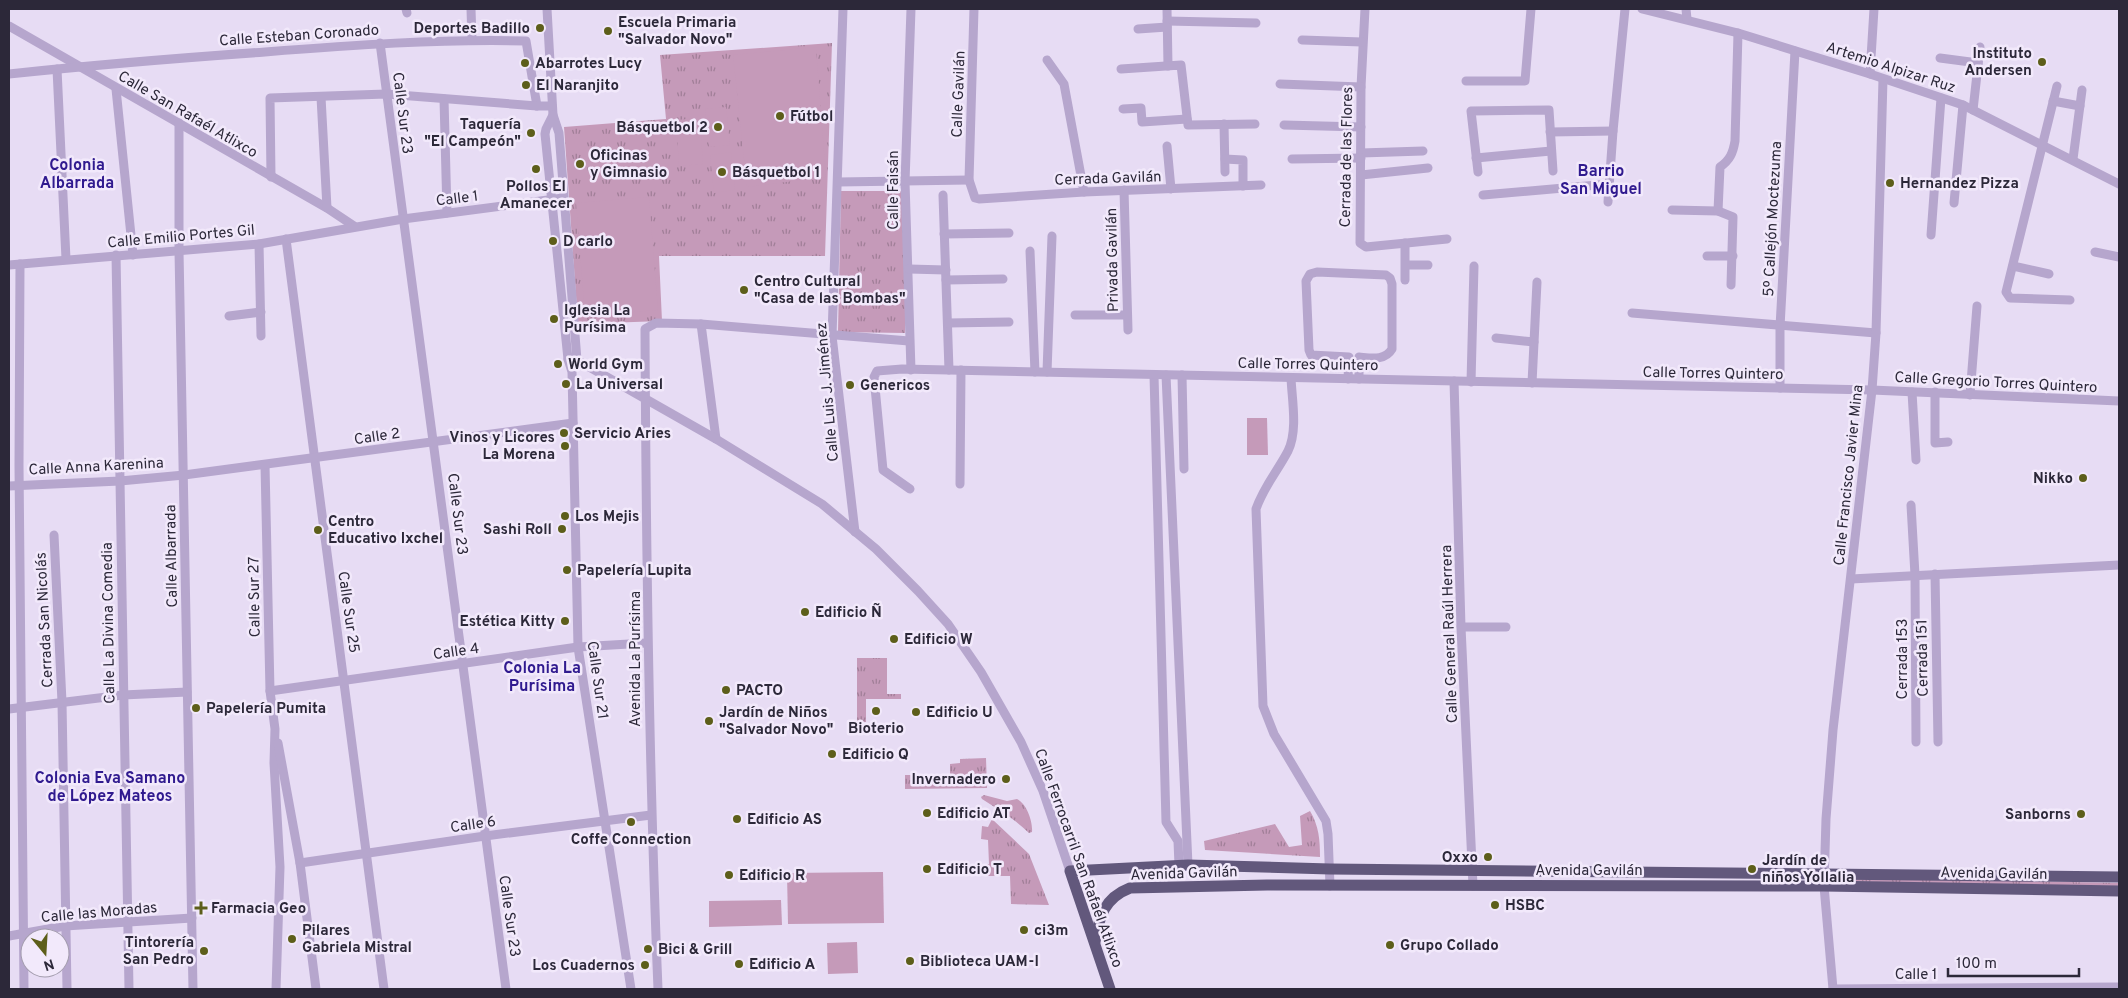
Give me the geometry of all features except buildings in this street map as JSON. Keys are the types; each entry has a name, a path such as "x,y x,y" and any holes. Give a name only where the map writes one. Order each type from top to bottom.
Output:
{"main road":[{"name":"Avenida Gavilán","path":"1070,871 1183,865 1330,869 2119,877"},
{"name":"Calle Ferrocarril San Rafaél Atlixco","path":"1070,871 1110,989"},
{"name":"Avenida Gavilán","path":"1095,944 1098,921 1102,911 1121,891 1130,888 1824,886 2119,891"}],"street":[{"path":"471,9 472,40"},
{"path":"547,9 552,106 559,133 563,198 576,328 573,360"},
{"name":"Calle Luis J. Jiménez","path":"843,9 832,336 856,532"},
{"name":"Calle Faisán","path":"910,9 905,182 908,341 911,370"},
{"name":"Calle Gavilán","path":"969,180 974,9"},
{"path":"1167,9 1168,66"},
{"name":"Cerrada de las Flores","path":"1365,9 1361,87 1360,243 1366,247 1447,239"},
{"path":"1466,81 1526,81 1531,9"},
{"path":"1608,202 1624,9"},
{"name":"Artemio Alpizar Ruz","path":"1642,9 1738,33 1963,105 2119,184"},
{"path":"1686,9 1687,19"},
{"path":"1870,74 1874,9"},
{"path":"1138,29 1167,24 1256,22"},
{"name":"Calle San Rafaél Atlixco","path":"9,26 116,89 327,208 354,226"},
{"path":"1718,211 1720,167 1727,162 1733,153 1735,141 1738,33"},
{"name":"Calle Esteban Coronado","path":"9,74 79,66 380,43 472,40 526,41 537,106"},
{"path":"1302,40 1362,42"},
{"name":"Calle Sur 23","path":"380,43 435,442 506,989"},
{"path":"1973,110 1980,47"},
{"name":"5º Callejón Moctezuma","path":"1780,388 1780,327 1794,51"},
{"path":"1940,58 1978,63"},
{"path":"1047,60 1064,84 1084,192"},
{"path":"1121,69 1180,65 1188,125 1255,124"},
{"path":"57,69 66,259"},
{"name":"Calle Francisco Javier Mina","path":"1833,989 1824,873 1833,730 1872,390 1876,333 1883,79"},
{"path":"1280,84 1361,87"},
{"path":"2057,86 2044,145 2006,292 2010,298 2070,300"},
{"path":"116,89 133,254"},
{"path":"2073,160 2082,90"},
{"path":"271,177 270,98 386,94 552,106"},
{"path":"321,97 327,208"},
{"path":"1931,235 1941,98"},
{"path":"444,99 447,213"},
{"path":"2053,101 2080,106"},
{"path":"1954,203 1963,105"},
{"path":"1123,109 1141,108 1142,122 1187,119"},
{"path":"1478,172 1471,111 1549,110 1553,171"},
{"path":"553,115 545,134 551,200 573,360"},
{"name":"Calle Albarrada","path":"179,123 179,251 193,989"},
{"path":"1224,124 1225,172"},
{"path":"1284,125 1361,127"},
{"path":"1550,132 1613,131"},
{"path":"1168,146 1171,189"},
{"path":"1292,159 1423,151"},
{"path":"1476,158 1551,151"},
{"path":"1225,159 1243,160 1243,186"},
{"path":"1361,175 1428,168"},
{"path":"838,182 969,180"},
{"name":"Cerrada Gavilán","path":"969,180 973,194 979,199 1124,190 1261,185"},
{"path":"1483,195 1609,184"},
{"name":"Privada Gavilán","path":"1124,190 1128,330"},
{"path":"943,195 949,370"},
{"name":"Calle 1","path":"354,226 563,198"},
{"path":"1672,210 1718,211 1734,218 1731,285"},
{"name":"Calle Emilio Portes Gil","path":"9,265 259,244 354,226"},
{"path":"944,234 1009,233"},
{"path":"1046,372 1052,236"},
{"name":"Calle Sur 25","path":"286,239 384,989"},
{"path":"1405,243 1405,280"},
{"path":"259,244 261,336"},
{"path":"1030,251 1035,372"},
{"path":"2095,252 2119,257"},
{"name":"Calle La Divina Comedia","path":"116,256 128,989"},
{"path":"1707,256 1732,256"},
{"path":"20,264 23,928"},
{"path":"1406,265 1428,265"},
{"path":"1471,382 1474,266"},
{"path":"2013,266 2049,274"},
{"path":"908,270 946,270"},
{"path":"1348,379 1349,357 1317,357 1311,355 1309,350 1306,281 1310,274 1317,272 1386,275 1390,278 1392,284 1392,349 1389,354 1382,358 1359,357 1359,379"},
{"path":"946,280 1003,278"},
{"path":"1532,383 1537,282"},
{"path":"1970,395 1977,306"},
{"path":"229,316 261,312"},
{"path":"1632,313 1780,327 1876,333"},
{"path":"1074,315 1127,315"},
{"path":"948,323 1009,322"},
{"name":"Avenida La Purísima","path":"658,989 646,643 648,575 645,329 656,323 701,324"},
{"path":"716,439 701,324 908,341"},
{"path":"1496,338 1534,342"},
{"name":"Calle Sur 21","path":"573,360 578,648 631,989"},
{"name":"Calle Ferrocarril San Rafaél Atlixco","path":"573,360 645,398 716,439 822,504 876,549 924,597 948,624 981,672 1025,750 1043,791 1070,871"},
{"path":"960,370 960,484"},
{"name":"Calle Torres Quintero","path":"910,489 883,470 874,377 877,371 960,370 1872,390"},
{"path":"1154,374 1166,822 1178,841 1183,865"},
{"path":"1166,375 1183,865"},
{"path":"1182,375 1184,469"},
{"path":"1291,378 1292,441 1288,451 1267,482 1256,509 1264,706 1274,734 1326,821 1330,886"},
{"name":"Calle General Raúl Herrera","path":"1454,381 1461,627 1473,886"},
{"name":"Calle Gregorio Torres Quintero","path":"1872,390 2119,401"},
{"path":"1912,392 1916,460"},
{"path":"1935,392 1935,443 1948,442"},
{"name":"Calle 2","path":"184,474 265,465 573,423"},
{"name":"Calle Sur 27","path":"265,465 270,691 275,729 300,863 316,989"},
{"name":"Calle Anna Karenina","path":"9,486 20,484 120,481 184,474"},
{"name":"Cerrada 153","path":"1911,505 1915,575 1916,742"},
{"name":"Cerrada San Nicolás","path":"54,535 62,702 67,989"},
{"path":"1851,579 2119,565"},
{"name":"Cerrada 151","path":"1935,574 1938,742"},
{"path":"1461,627 1506,627"},
{"name":"Calle 4","path":"270,691 578,648 646,643"},
{"path":"9,709 123,695 187,692"},
{"name":"Calle Sur 27","path":"275,729 274,763 280,867 276,989"},
{"name":"Calle 6","path":"300,863 367,852 651,814"},
{"name":"Calle las Moradas","path":"54,928 127,921 192,918"},
{"name":"Calle 1","path":"1833,989 2086,988 2119,986"}],"green space":[{"path":"832,43 825,256 659,256 662,321 578,324 564,127 666,119 660,55"},
{"name":"Fútbol","path":"816,47 826,177 747,187 733,55"},
{"name":"Básquetbol 2","path":"726,107 730,145 709,147 705,109"},
{"path":"700,118 703,164 679,166 676,120"},
{"name":"Básquetbol 1","path":"731,152 735,190 714,193 710,155"},
{"path":"841,191 907,191 905,333 838,332"},
{"path":"649,197 658,310 585,316 576,203"},
{"path":"1247,418 1267,418 1268,455 1247,455"},
{"path":"857,658 887,658 887,694 901,694 901,699 866,699 866,722 857,722"},
{"path":"986,758 987,788 905,789 905,775 950,775 950,764 960,763 960,759"},
{"path":"984,795 1007,801 1017,799 1021,801 1029,814 1032,832 1029,833 982,799 981,797"},
{"path":"1310,811 1318,833 1320,857 1205,850 1204,841 1275,824 1289,847 1302,845 1300,816"},
{"path":"992,819 1029,854 1049,905 1011,904 1010,876 984,876 983,865 989,864 988,840 981,839 982,826 988,827"},
{"path":"883,872 884,923 788,924 787,873"},
{"path":"1830,877 2119,883 2119,887 1830,881"},
{"path":"781,900 782,925 709,927 709,901"},
{"path":"857,942 858,973 828,974 827,943"}],"place":[{"name":"Deportes Badillo","path":"540,28"},
{"name":"Escuela Primaria \"Salvador Novo\"","path":"608,31"},
{"name":"Instituto Andersen","path":"2042,62"},
{"name":"Abarrotes Lucy","path":"525,63"},
{"name":"El Naranjito","path":"526,85"},
{"name":"Fútbol","path":"780,116"},
{"name":"Básquetbol 2","path":"718,127"},
{"name":"Taquería \"El Campeón\"","path":"531,133"},
{"name":"Oficinas y Gimnasio","path":"580,164"},
{"name":"Pollos El Amanecer","path":"536,169"},
{"name":"Básquetbol 1","path":"722,172"},
{"name":"Hernandez Pizza","path":"1890,183"},
{"name":"D carlo","path":"553,241"},
{"name":"Centro Cultural \"Casa de las Bombas\"","path":"744,290"},
{"name":"Iglesia La Purísima","path":"554,319"},
{"name":"World Gym","path":"558,364"},
{"name":"La Universal","path":"566,384"},
{"name":"Genericos","path":"850,385"},
{"name":"Servicio Aries","path":"564,433"},
{"name":"Vinos y Licores La Morena","path":"565,446"},
{"name":"Nikko","path":"2083,478"},
{"name":"Los Mejis","path":"565,516"},
{"name":"Sashi Roll","path":"562,529"},
{"name":"Centro Educativo Ixchel","path":"318,530"},
{"name":"Papelería Lupita","path":"567,570"},
{"name":"Edificio Ñ","path":"805,612"},
{"name":"Estética Kitty","path":"565,621"},
{"name":"Edificio W","path":"894,639"},
{"name":"PACTO","path":"726,690"},
{"name":"Papelería Pumita","path":"196,708"},
{"name":"Bioterio","path":"876,711"},
{"name":"Edificio U","path":"916,712"},
{"name":"Jardín de Niños \"Salvador Novo\"","path":"709,721"},
{"name":"Edificio Q","path":"832,754"},
{"name":"Invernadero","path":"1006,779"},
{"name":"Edificio AT","path":"927,813"},
{"name":"Sanborns","path":"2081,814"},
{"name":"Edificio AS","path":"737,819"},
{"name":"Coffe Connection","path":"631,822"},
{"name":"Oxxo","path":"1488,857"},
{"name":"Edificio T","path":"927,869"},
{"name":"Jardín de niños Yollalia","path":"1752,869"},
{"name":"Edificio R","path":"729,875"},
{"name":"HSBC","path":"1495,905"},
{"name":"Farmacia Geo","path":"201,908"},
{"name":"ci3m","path":"1024,930"},
{"name":"Pilares Gabriela Mistral","path":"292,939"},
{"name":"Grupo Collado","path":"1390,945"},
{"name":"Bici & Grill","path":"648,949"},
{"name":"Tintorería San Pedro","path":"204,951"},
{"name":"Biblioteca UAM-I","path":"910,961"},
{"name":"Edificio A","path":"739,964"},
{"name":"Los Cuadernos","path":"645,965"}],"district":[{"name":"Colonia Albarrada","path":"77,173"},
{"name":"Barrio San Miguel","path":"1601,179"},
{"name":"Colonia La Purísima","path":"542,676"},
{"name":"Colonia Eva Samano de López Mateos","path":"110,786"}]}
